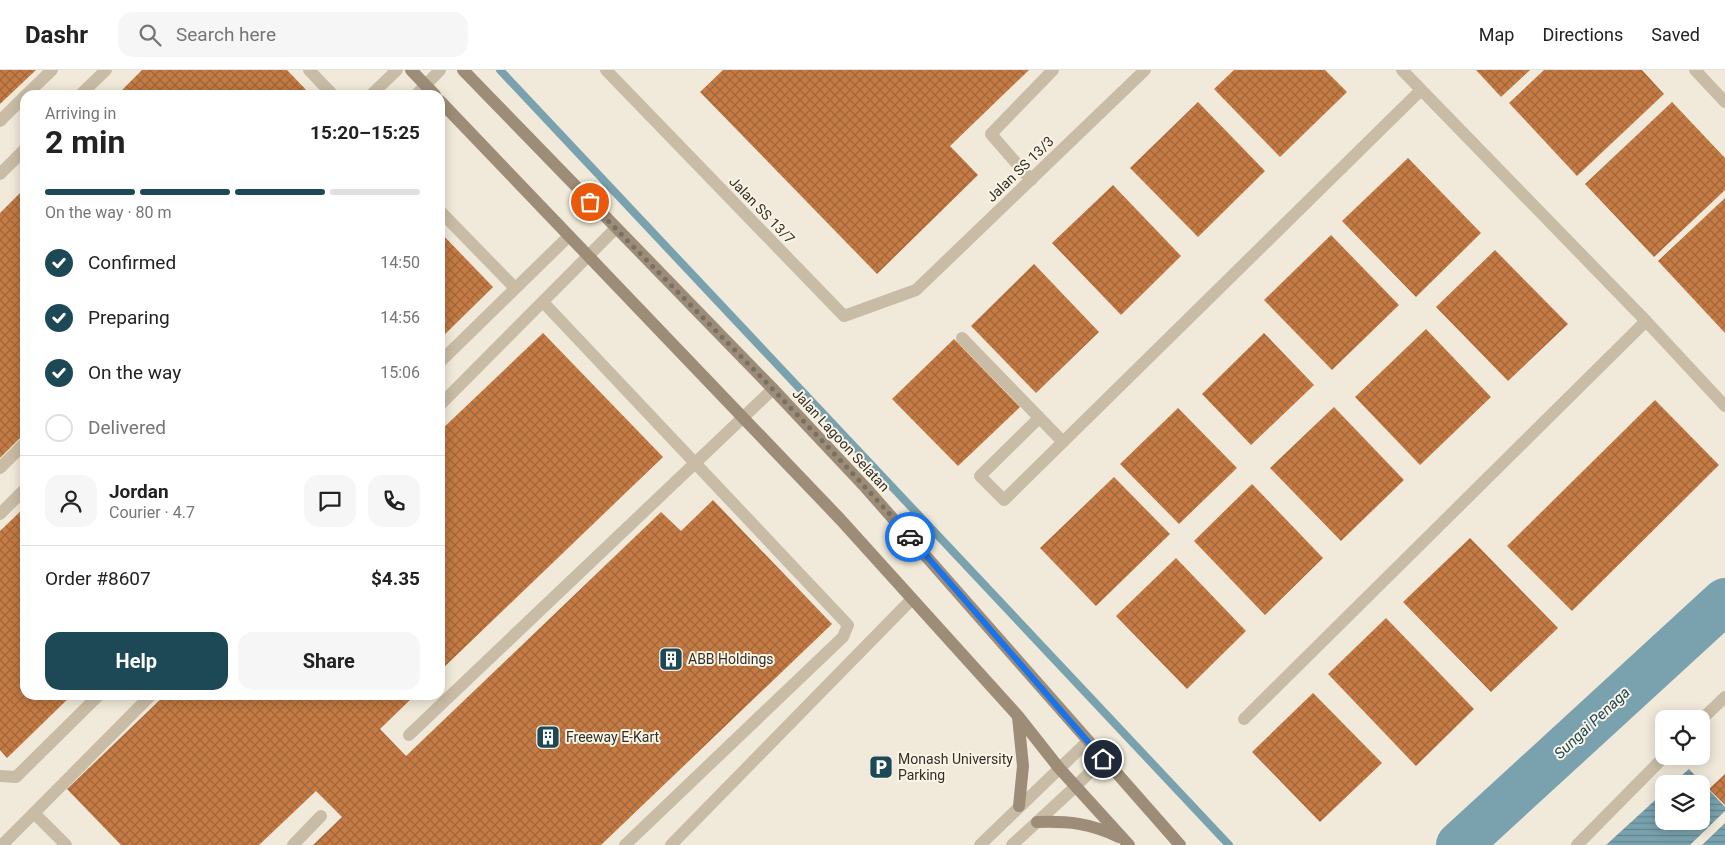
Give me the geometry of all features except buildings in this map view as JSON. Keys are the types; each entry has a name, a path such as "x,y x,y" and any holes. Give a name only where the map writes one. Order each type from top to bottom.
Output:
{"main road":[{"path":"411,70 430,90"},
{"name":"Jalan Lagoon Selatan","path":"463,70 866,488 1180,845"},
{"path":"445,106 745,418 1018,716 1075,787 1127,843"},
{"path":"1018,716 1023,766 1019,806"},
{"path":"1037,822 1062,821 1089,825 1106,831 1127,843"}],"street":[{"path":"32,90 52,70"},
{"path":"85,90 106,70"},
{"path":"309,70 328,90"},
{"path":"376,90 397,70"},
{"path":"421,90 440,70"},
{"name":"Jalan SS 13/7","path":"606,70 844,316 916,290"},
{"path":"1031,180 991,134 1053,70"},
{"name":"Jalan SS 13/3","path":"916,290 1145,70"},
{"path":"1402,70 1646,321 1725,406"},
{"path":"1695,70 1725,102"},
{"path":"1039,418 980,476 1004,500 1421,90"},
{"path":"0,121 20,102"},
{"path":"0,174 20,154"},
{"path":"445,216 515,288"},
{"path":"445,400 616,228"},
{"path":"445,357 569,236"},
{"path":"543,302 848,625 843,637 625,845"},
{"path":"1244,719 1646,321"},
{"path":"962,338 1063,442"},
{"path":"409,735 773,390"},
{"path":"0,468 20,448"},
{"path":"0,514 20,494"},
{"path":"671,845 912,599"},
{"path":"1710,711 1725,697"},
{"path":"0,776 16,777 94,700"},
{"path":"2,845 146,700"},
{"path":"980,845 1088,741"},
{"path":"1012,845 1103,759"},
{"path":"1576,845 1656,765"},
{"path":"34,813 66,845"},
{"path":"293,845 321,816"}],"water":[{"path":"1689,769 1695,775 1682,775"},
{"path":"1710,791 1725,807 1725,811 1710,826"},
{"path":"1655,800 1655,830 1705,830 1690,845 1606,845"},
{"path":"1725,823 1725,845 1702,845"}],"waterway":[{"path":"500,70 1229,845"},
{"name":"Sungai Penaga","path":"1459,845 1725,601"}],"way so far":[{"path":"590,202 786,404 910,537"}],"place":[{"name":"ABB Holdings","path":"671,659"},
{"name":"Freeway E-Kart","path":"548,737"},
{"name":"Monash University Parking","path":"881,767"}],"route":[{"path":"910,537 1103,759"}]}
